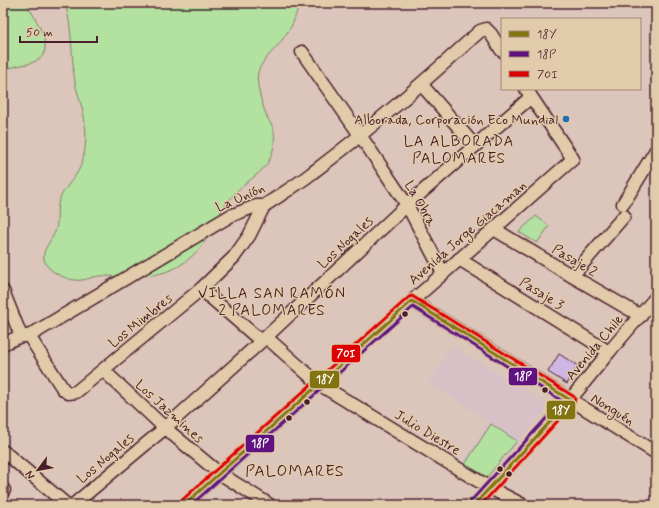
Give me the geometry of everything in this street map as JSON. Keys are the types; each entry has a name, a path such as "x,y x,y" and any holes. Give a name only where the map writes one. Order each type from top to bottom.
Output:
{"street":[{"name":"La Unión","path":"3,344 25,336 230,216 256,206 264,206 312,174 421,84 480,31 486,29 501,49"},
{"name":"La Obra","path":"302,52 407,205 443,273"},
{"path":"421,84 475,146"},
{"name":"Los Nogales","path":"73,505 165,428 407,205 475,146 529,93"},
{"name":"Avenida Jorge Giacaman","path":"184,505 412,300 573,159 529,93"},
{"path":"572,276 624,210 656,150"},
{"name":"Los Mimbres","path":"25,336 63,389 68,393 76,392 201,289 234,256 249,236 264,206"},
{"name":"Pasaje 2","path":"494,229 641,316"},
{"name":"Pasaje 3","path":"459,259 609,352"},
{"name":"Julio Diestre","path":"201,289 319,384 490,488 522,505"},
{"path":"3,291 25,336"},
{"name":"Avenida Chile","path":"474,505 570,400 656,298"},
{"name":"Nonguén","path":"412,300 652,451"},
{"name":"Los Jazmines","path":"103,370 165,428 219,473 270,505"},
{"path":"652,451 656,439"},
{"path":"3,451 67,505"}],"shaded area":[{"path":"452,346 550,405 485,480 461,467 489,421 429,382"}],"green space":[{"path":"3,3 26,3 42,34 45,42 45,50 42,56 36,61 3,71"},
{"path":"65,3 304,3 298,10 292,25 283,39 263,63 258,72 257,77 260,96 268,119 274,130 274,144 271,157 268,163 237,191 221,211 217,222 206,240 195,253 183,263 171,270 141,276 101,276 85,280 72,280 51,270 45,262 45,250 56,228 59,201 64,191 79,170 85,152 85,123 75,83 71,33"},
{"path":"536,216 549,226 537,243 519,232"},
{"path":"491,424 517,441 487,477 465,464"}],"building":[{"path":"559,354 578,366 567,384 548,372"}],"transit line":[{"name":"70I","path":"181,501 409,297 412,296 575,398 574,403 481,505"},
{"name":"18Y","path":"184,505 412,301 570,400 474,505"},
{"name":"18P","path":"191,505 413,307 562,401 470,502"}],"place":[{"name":"Alborada, Corporación Eco Mundial","path":"566,119"}],"district":[{"name":"LA ALBORADA PALOMARES","path":"459,150"},
{"name":"VILLA SAN RAMÓN 2 PALOMARES","path":"272,302"},
{"name":"PALOMARES","path":"295,470"}]}
